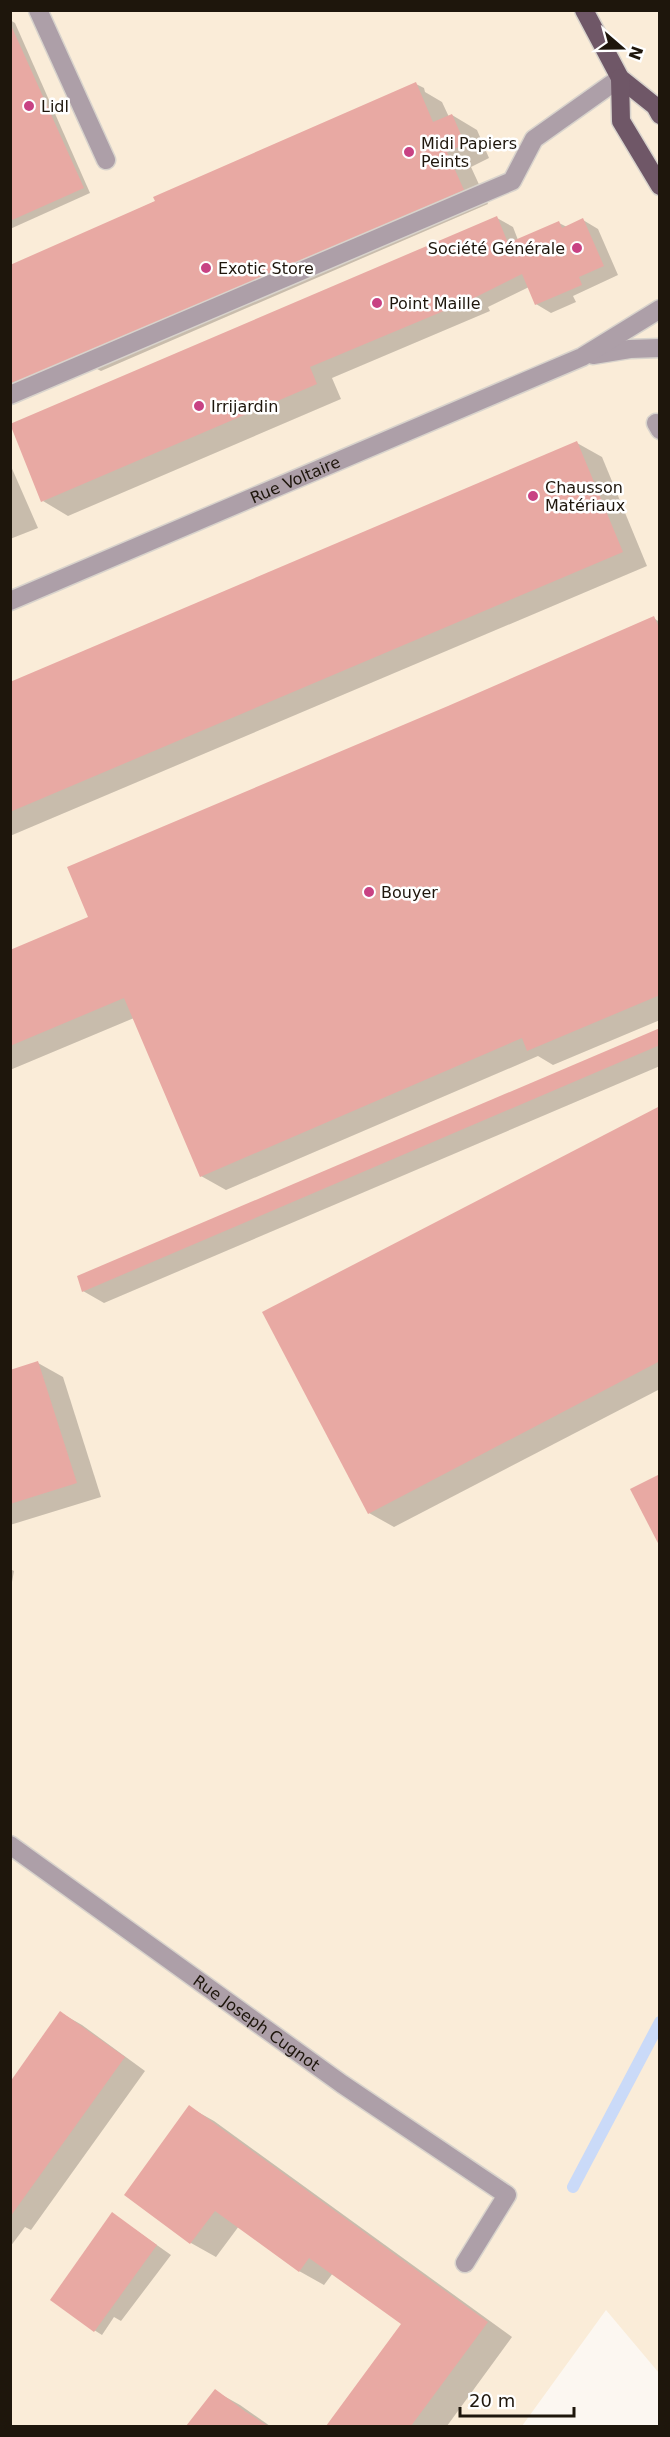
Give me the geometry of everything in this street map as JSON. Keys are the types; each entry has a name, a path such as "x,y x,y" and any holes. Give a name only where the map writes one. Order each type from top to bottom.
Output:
{"main road":[{"path":"584,10 620,78 655,106 660,115"},
{"path":"620,78 621,121 660,186"}],"street":[{"path":"38,10 106,160"},
{"path":"10,395 512,181 534,139 620,78"},
{"name":"Rue Voltaire","path":"10,601 582,357 660,309"},
{"name":"Rue Voltaire","path":"582,357 630,349 660,348"},
{"name":"Rue Joseph Cugnot","path":"10,1845 342,2084 507,2194 465,2263"}],"shaded area":[{"path":"11,11 659,11 659,2373 606,2310 522,2426 11,2426"}],"building":[{"name":"Lidl","path":"10,23 84,188 10,221"},
{"path":"416,82 433,122 452,114 465,144 447,152 464,190 10,386 10,265 155,201 153,197"},
{"path":"497,216 508,243 559,221 562,228 583,218 604,266 579,277 582,285 535,305 522,274 470,300 310,367 317,384 41,502 10,424"},
{"path":"577,441 623,552 10,812 10,682"},
{"name":"Bouyer","path":"654,616 660,630 660,995 527,1051 522,1038 200,1177 124,998 10,1046 10,950 88,917 67,867"},
{"path":"660,1028 660,1045 82,1292 77,1276"},
{"path":"660,1106 660,1361 368,1514 262,1312"},
{"path":"38,1361 77,1483 10,1504 10,1370"},
{"path":"660,1474 660,1547 630,1489"},
{"path":"60,2011 125,2057 10,2217 10,2082"},
{"path":"189,2105 488,2322 411,2426 326,2426 401,2324 309,2258 299,2272 215,2211 190,2244 124,2195"},
{"path":"112,2212 157,2245 94,2332 50,2300"},
{"path":"215,2389 246,2412 268,2426 186,2426"}],"waterway":[{"path":"573,2187 660,2022"}],"place":[{"name":"Lidl","path":"29,106"},
{"name":"Midi Papiers Peints","path":"409,152"},
{"name":"Société Générale","path":"577,248"},
{"name":"Exotic Store","path":"206,268"},
{"name":"Point Maille","path":"377,303"},
{"name":"Irrijardin","path":"199,406"},
{"name":"Chausson Matériaux","path":"533,496"},
{"name":"Bouyer","path":"369,892"}]}
